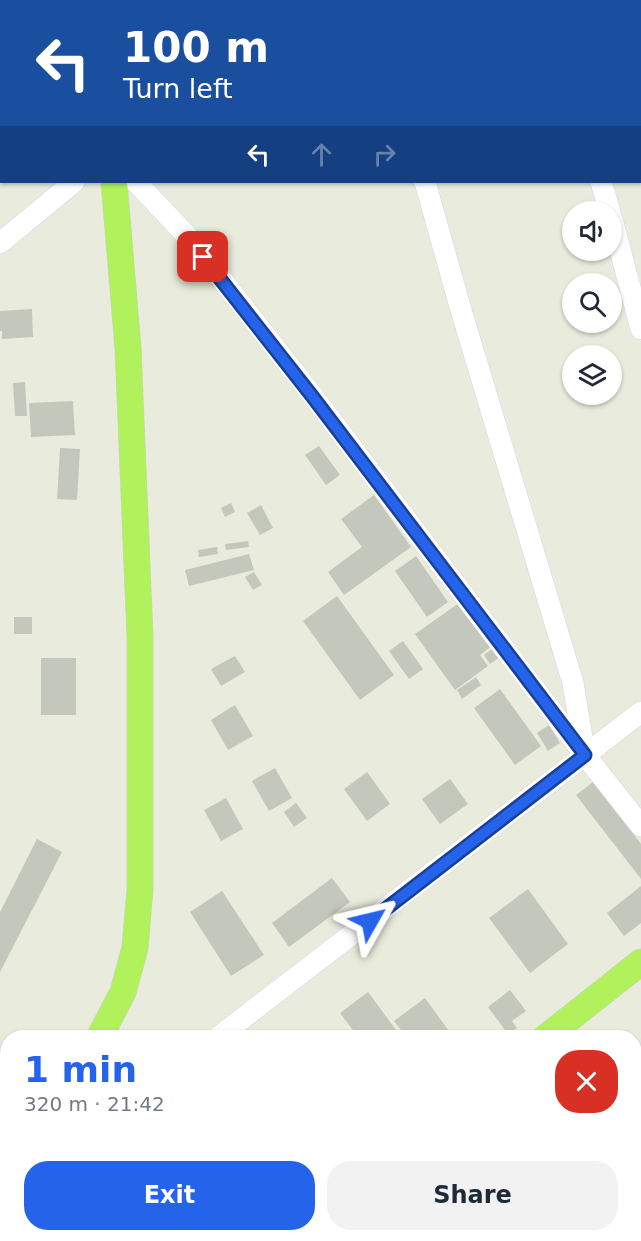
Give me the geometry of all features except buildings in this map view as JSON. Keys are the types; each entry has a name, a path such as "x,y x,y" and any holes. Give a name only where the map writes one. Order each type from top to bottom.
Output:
{"main road":[{"path":"103,1030 123,992 135,948 140,889 140,637 128,348 114,183"},
{"path":"555,1030 641,962"}],"street":[{"path":"0,243 73,183"},
{"path":"137,183 190,239 641,826"},
{"path":"425,183 573,684 585,755"},
{"path":"601,183 607,201"},
{"path":"622,240 634,266 641,329"},
{"path":"227,1030 641,712"}],"route":[{"path":"203,257 312,396 585,755 370,921"}]}
